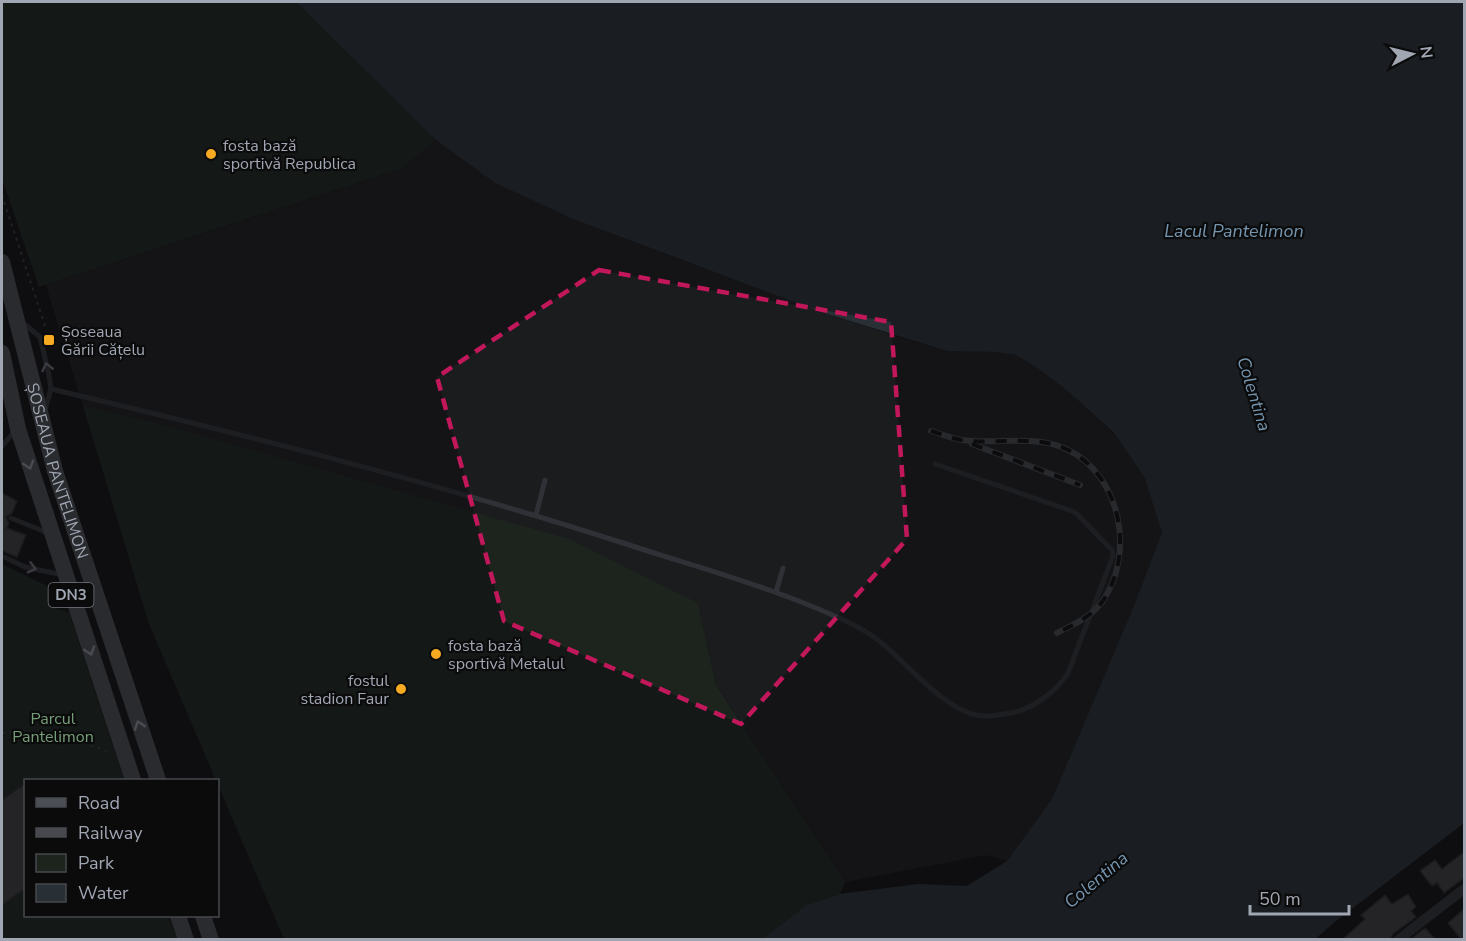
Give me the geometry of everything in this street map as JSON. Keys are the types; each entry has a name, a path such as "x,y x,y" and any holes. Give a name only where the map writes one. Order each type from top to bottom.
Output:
{"main road":[{"name":"ȘOSEAUA PANTELIMON","path":"2,269 9,314 55,471 158,779"},
{"name":"ȘOSEAUA PANTELIMON","path":"2,353 7,404 18,429 133,779"},
{"path":"179,917 186,939"},
{"path":"204,917 211,939"}],"street":[{"path":"1398,939 1464,889"}],"lane":[{"path":"9,314 27,325 40,337 51,389 41,423"},
{"path":"51,389 225,429 536,515 776,592 837,617 877,639 950,704 962,710 974,715 985,716 1017,712 1032,705 1064,680 1113,556 1112,550 1075,512 935,464"},
{"path":"2,446 18,429"},
{"path":"536,515 545,480"},
{"path":"11,518 51,534"},
{"path":"2,556 25,567 65,575"},
{"path":"776,592 783,568"}],"path":[{"path":"2,195 46,331"},
{"path":"2,733 16,731 68,738 87,743 127,762"}],"highlighted area":[{"path":"599,270 891,322 907,539 741,724 504,621 437,377"}],"shaded area":[{"path":"436,140 495,183 573,219 821,312 947,351 996,352 1016,355 1069,392 1114,434 1146,478 1162,533 1131,613 1052,799 1007,861 986,855 845,882 716,685 698,603 149,421 83,406 46,285 403,168"}],"green space":[{"name":"fosta bază sportivă Republica","path":"2,2 296,2 436,140 403,168 39,287 2,179"},
{"name":"fosta bază sportivă Metalul","path":"83,406 149,421 569,539 698,603 716,685 845,882 840,894 806,905 763,939 284,939 219,787 219,779 215,779 149,624"},
{"name":"Parcul Pantelimon","path":"2,564 47,586 51,607 69,612 124,779 24,779 24,917 168,917 177,939 2,940"}],"water":[{"name":"Lacul Pantelimon","path":"296,2 1464,2 1464,823 1315,939 763,939 806,905 840,894 918,884 967,886 1007,861 1052,799 1131,613 1162,533 1145,478 1114,433 1069,392 1016,355 996,352 947,351 821,312 573,219 495,183 436,140"}],"building":[{"path":"2,493 17,501 12,513 6,517 9,523 7,528 26,535 17,557 2,551"},
{"path":"24,784 24,889 2,905 2,800"},
{"path":"1464,852 1464,878 1444,893 1437,883 1432,886 1420,871 1435,860 1442,869"},
{"path":"1408,894 1416,907 1411,911 1416,917 1393,934 1391,939 1343,939 1365,919 1361,915 1385,895 1392,904"},
{"path":"1464,909 1464,939 1461,939 1448,923"},
{"path":"1425,928 1435,939 1411,939"}],"railway":[{"path":"931,431 961,440 1028,441 1054,445 1066,449 1085,461 1100,477 1111,496 1120,539 1118,561 1112,583 1102,602 1093,612 1057,633"},
{"path":"972,444 1080,485"}],"place":[{"name":"fosta bază sportivă Republica","path":"211,154"},
{"name":"Șoseaua Gării Cățelu","path":"49,340"},
{"name":"fosta bază sportivă Metalul","path":"436,654"},
{"name":"fostul stadion Faur","path":"401,689"}],"water label":[{"name":"Colentina","path":"1254,394"},
{"name":"Colentina","path":"1096,880"}]}
